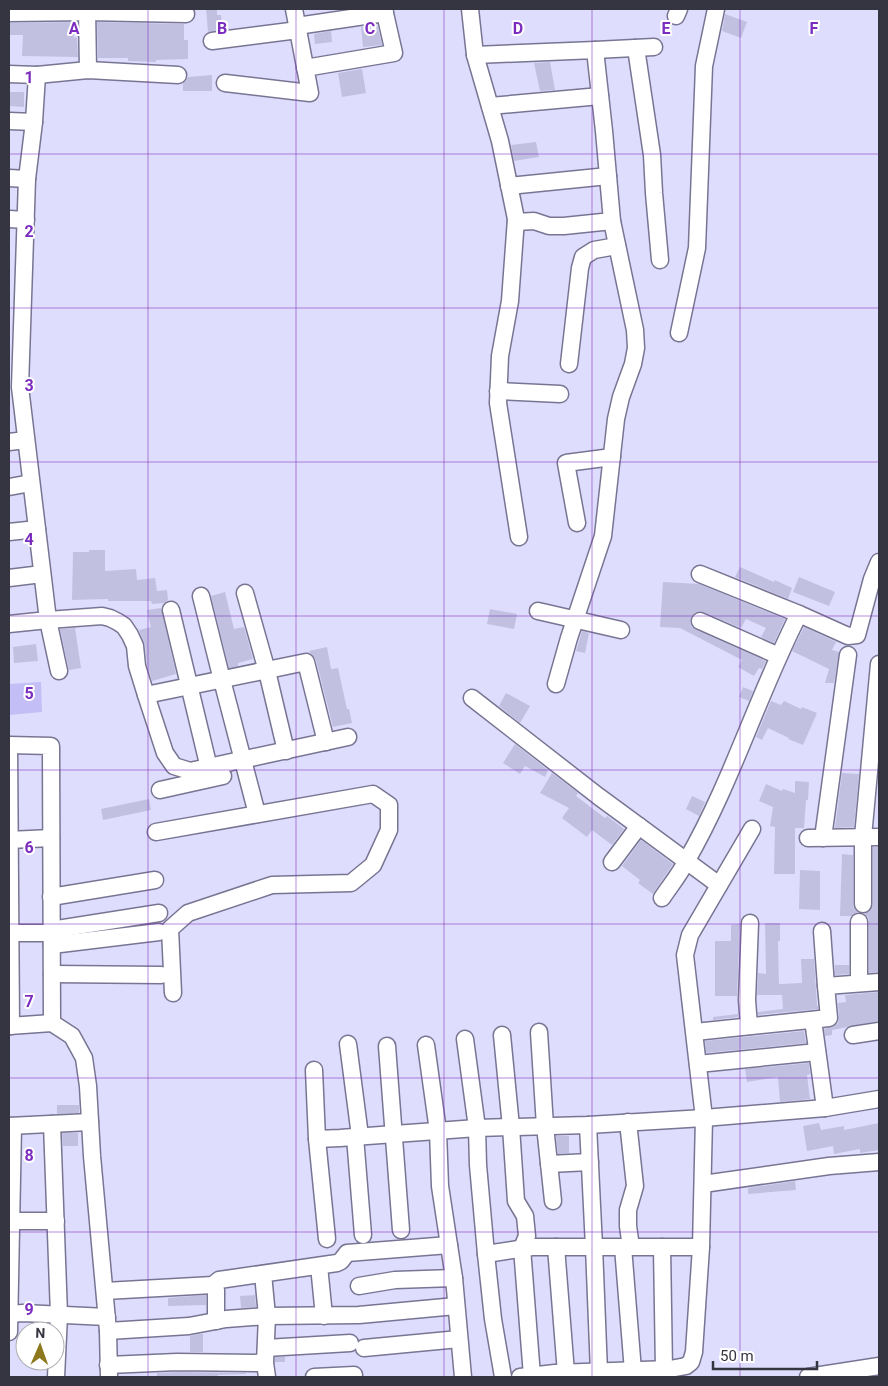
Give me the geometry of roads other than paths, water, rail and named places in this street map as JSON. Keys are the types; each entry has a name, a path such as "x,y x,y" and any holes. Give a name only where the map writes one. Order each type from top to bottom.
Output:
{"street":[{"path":"225,83 310,93 294,9"},
{"path":"470,9 475,55 500,140 516,222 510,301 500,356 498,403 519,536"},
{"path":"679,332 697,248 704,66 716,9"},
{"path":"9,13 87,11 186,14"},
{"path":"87,11 88,70"},
{"path":"212,41 298,28 385,11 394,53 305,68"},
{"path":"475,55 654,47"},
{"path":"636,48 652,155 660,260"},
{"path":"556,684 569,638 603,536 616,419 636,348 635,330 612,221 595,50"},
{"path":"9,74 37,75 88,70 178,74"},
{"path":"37,75 34,122 27,179 26,220 17,260 14,387 26,440 48,620 59,671"},
{"path":"490,106 600,96"},
{"path":"9,120 34,122"},
{"path":"509,186 608,176"},
{"path":"9,178 27,179"},
{"path":"9,219 26,220"},
{"path":"516,222 534,221 549,226 564,226 612,221"},
{"path":"570,364 580,268 583,257 594,250 617,246"},
{"path":"498,391 560,394"},
{"path":"9,442 26,440"},
{"path":"577,523 566,463 612,456"},
{"path":"9,487 31,483"},
{"path":"9,532 37,529"},
{"path":"700,574 848,636 857,635 872,579 879,562"},
{"path":"9,578 42,574"},
{"path":"245,593 267,671 286,751"},
{"path":"201,596 258,814"},
{"path":"171,610 209,768"},
{"path":"538,611 621,630"},
{"path":"662,898 687,861 712,813 779,656 799,614"},
{"path":"9,624 102,616 124,626 135,646 146,695 165,752 174,766 190,771 245,765"},
{"path":"700,621 779,656"},
{"path":"848,655 816,838 871,837"},
{"path":"146,695 306,662 326,742"},
{"path":"863,904 871,837 879,664"},
{"path":"472,698 598,796 719,885"},
{"path":"160,790 286,751 348,737"},
{"path":"52,1023 51,746 9,745 10,1026 52,1023 72,1036 84,1058 108,1324 109,1371 177,1362 221,1370 357,1346 459,1339"},
{"path":"156,832 373,794 389,805 389,830 373,865 351,883 272,885 188,913 170,929 173,993"},
{"path":"612,862 639,826"},
{"path":"502,1035 516,1201 525,1216 527,1236 522,1248 526,1376 664,1370 686,1366 691,1362 694,1352 701,1247 704,1118 685,955 690,935 752,829"},
{"path":"9,840 51,838"},
{"path":"51,897 155,880"},
{"path":"52,936 159,913"},
{"path":"859,922 860,983"},
{"path":"748,1026 747,1000 750,923"},
{"path":"694,1032 829,1018 822,930"},
{"path":"10,933 52,936 159,932"},
{"path":"52,974 161,975"},
{"path":"826,986 879,982"},
{"path":"813,1020 825,1108"},
{"path":"853,1034 879,1031"},
{"path":"539,1032 545,1126 553,1201"},
{"path":"465,1039 477,1128 478,1165 493,1319 503,1377"},
{"path":"348,1044 358,1137 363,1235"},
{"path":"426,1045 438,1131 440,1186 454,1278 463,1377"},
{"path":"387,1046 401,1230"},
{"path":"698,1064 817,1052"},
{"path":"314,1070 327,1239"},
{"path":"318,1138 358,1137 477,1128 588,1125 704,1118 825,1108 879,1099"},
{"path":"9,1332 11,1126 90,1122"},
{"path":"628,1122 635,1186 628,1210 627,1247 633,1371"},
{"path":"52,1124 59,1315 56,1377"},
{"path":"588,1125 599,1372"},
{"path":"549,1164 590,1162"},
{"path":"703,1184 829,1166 879,1162"},
{"path":"10,1221 56,1221"},
{"path":"105,1291 213,1285 219,1280 337,1263 347,1253 449,1245"},
{"path":"556,1247 566,1373"},
{"path":"662,1247 664,1370"},
{"path":"486,1254 522,1248 701,1247"},
{"path":"319,1266 324,1316"},
{"path":"263,1274 267,1316 266,1363"},
{"path":"359,1286 395,1280 454,1278"},
{"path":"213,1285 216,1290 216,1321"},
{"path":"9,1314 59,1315 108,1324 189,1326 226,1319 267,1316 359,1315 456,1306"},
{"path":"812,1377 879,1366"},
{"path":"314,1377 354,1375"}]}
